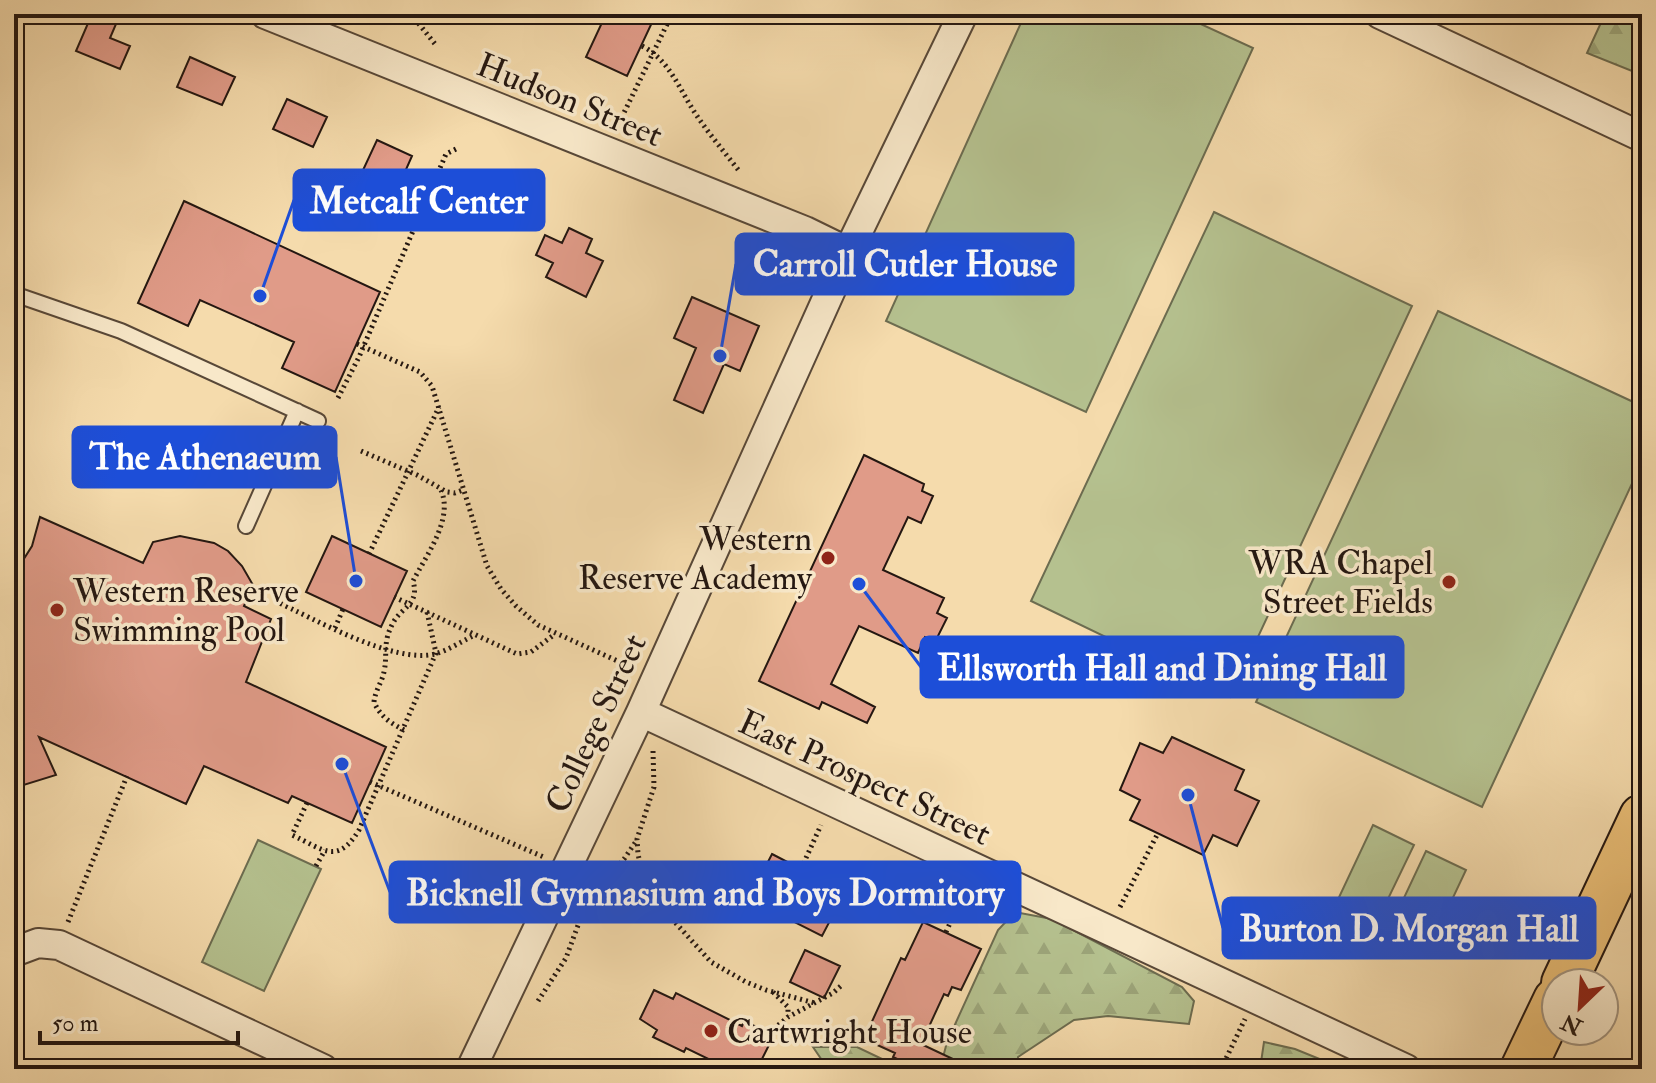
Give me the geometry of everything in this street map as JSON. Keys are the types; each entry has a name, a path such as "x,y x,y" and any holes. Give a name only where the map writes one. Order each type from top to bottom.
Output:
{"main road":[{"path":"1572,967 1642,817"},
{"path":"1523,1069 1540,1033"}],"street":[{"name":"Hudson Street","path":"265,14 805,231 848,252"},
{"name":"College Street","path":"471,1069 567,867 653,718 657,678 848,252 963,14"},
{"path":"1380,14 1642,137"},
{"name":"East Prospect Street","path":"653,718 1406,1069"},
{"path":"14,952 38,943 59,945 323,1069"}],"lane":[{"path":"14,294 121,331 318,421"},
{"path":"246,526 297,411"}],"path":[{"path":"411,14 435,44"},
{"path":"619,123 672,14"},
{"path":"642,46 664,62 696,115 740,172"},
{"path":"338,398 446,154 456,149"},
{"path":"360,345 420,372 432,386 487,566 516,606 538,625 555,634 657,678"},
{"path":"369,554 439,406"},
{"path":"361,451 440,488 455,493 463,490"},
{"path":"404,730 386,720 374,702 385,670 384,649 394,620 410,604 415,588 413,581 443,517 446,505 440,488"},
{"path":"394,597 517,654 531,652 555,634"},
{"path":"275,601 384,649 403,654 436,653 475,635"},
{"path":"335,628 343,609"},
{"path":"307,803 292,835 325,850 344,850 351,843 378,786 436,653 427,612"},
{"path":"538,1001 566,958 584,906 599,883 624,859 637,839 654,787 653,718"},
{"path":"59,945 127,776"},
{"path":"370,782 599,883 656,902"},
{"path":"801,869 831,802"},
{"path":"1108,929 1158,833"},
{"path":"637,839 643,877 656,902 711,962 746,982 815,1003"},
{"path":"316,866 325,850"},
{"path":"946,932 976,868"},
{"path":"769,1033 788,1017 833,993 843,984"},
{"path":"772,991 788,1007 788,1017"},
{"path":"1221,1069 1254,998"}],"green space":[{"path":"1025,14 1179,14 1253,48 1086,412 886,321"},
{"path":"1605,14 1642,14 1642,75 1587,53"},
{"path":"1214,212 1412,306 1230,697 1031,601"},
{"name":"WRA Chapel Street Fields","path":"1438,311 1642,406 1642,462 1482,807 1256,702"},
{"path":"1373,825 1414,845 1373,930 1333,910"},
{"path":"258,840 321,869 264,991 202,962"},
{"path":"1426,851 1466,870 1426,955 1386,936"},
{"path":"1015,912 1052,919 1182,987 1194,1001 1189,1024 1108,1016 1074,1020 1018,1057 1017,1069 940,1069 947,1042 998,930"},
{"path":"1264,1042 1295,1049 1344,1069 1260,1069"},
{"path":"813,1047 857,1047 903,1069 828,1069"}],"building":[{"path":"92,14 116,24 110,38 130,46 120,69 76,51"},
{"path":"606,14 656,14 627,76 586,57"},
{"path":"190,57 235,77 222,105 177,87"},
{"path":"287,99 327,117 313,147 273,129"},
{"path":"377,140 412,156 393,199 357,183"},
{"path":"184,201 380,292 335,392 282,368 294,342 200,300 188,326 138,303"},
{"path":"569,228 592,239 586,253 603,261 586,297 546,277 553,263 536,255 545,235 562,243"},
{"path":"692,297 759,326 740,371 724,364 703,413 674,400 696,348 674,338"},
{"path":"864,455 924,484 922,491 933,496 921,523 908,517 883,570 944,598 937,613 947,618 935,642 925,637 918,653 859,626 831,684 875,707 867,723 822,702 819,709 759,681"},
{"path":"40,517 143,563 153,542 180,536 214,543 228,551 253,585 244,606 271,619 246,682 386,747 352,823 292,796 288,803 204,766 186,804 39,737 56,775 14,788 14,582 32,546"},
{"path":"332,536 407,571 381,627 306,592"},
{"path":"1172,737 1244,770 1235,790 1259,801 1237,846 1213,835 1203,855 1130,820 1140,800 1120,790 1140,743 1163,753"},
{"path":"772,854 845,892 822,936 749,899"},
{"path":"923,922 981,949 961,990 952,987 948,996 944,994 921,1044 974,1069 918,1069 893,1057 895,1053 864,1039 901,958 905,960"},
{"path":"805,950 840,966 824,998 790,982"},
{"name":"Cartwright House","path":"654,990 673,999 676,993 742,1026 744,1021 774,1035 757,1069 729,1069 686,1048 684,1052 653,1037 657,1030 640,1019"}],"place":[{"name":"Metcalf Center","path":"260,296"},
{"name":"Carroll Cutler House","path":"720,356"},
{"name":"Western Reserve Academy","path":"828,558"},
{"name":"The Athenaeum","path":"356,581"},
{"name":"WRA Chapel Street Fields","path":"1449,582"},
{"name":"Ellsworth Hall and Dining Hall","path":"859,584"},
{"name":"Western Reserve Swimming Pool","path":"57,610"},
{"name":"Bicknell Gymnasium and Boys Dormitory","path":"342,764"},
{"name":"Burton D. Morgan Hall","path":"1188,795"},
{"name":"Cartwright House","path":"711,1031"}]}
